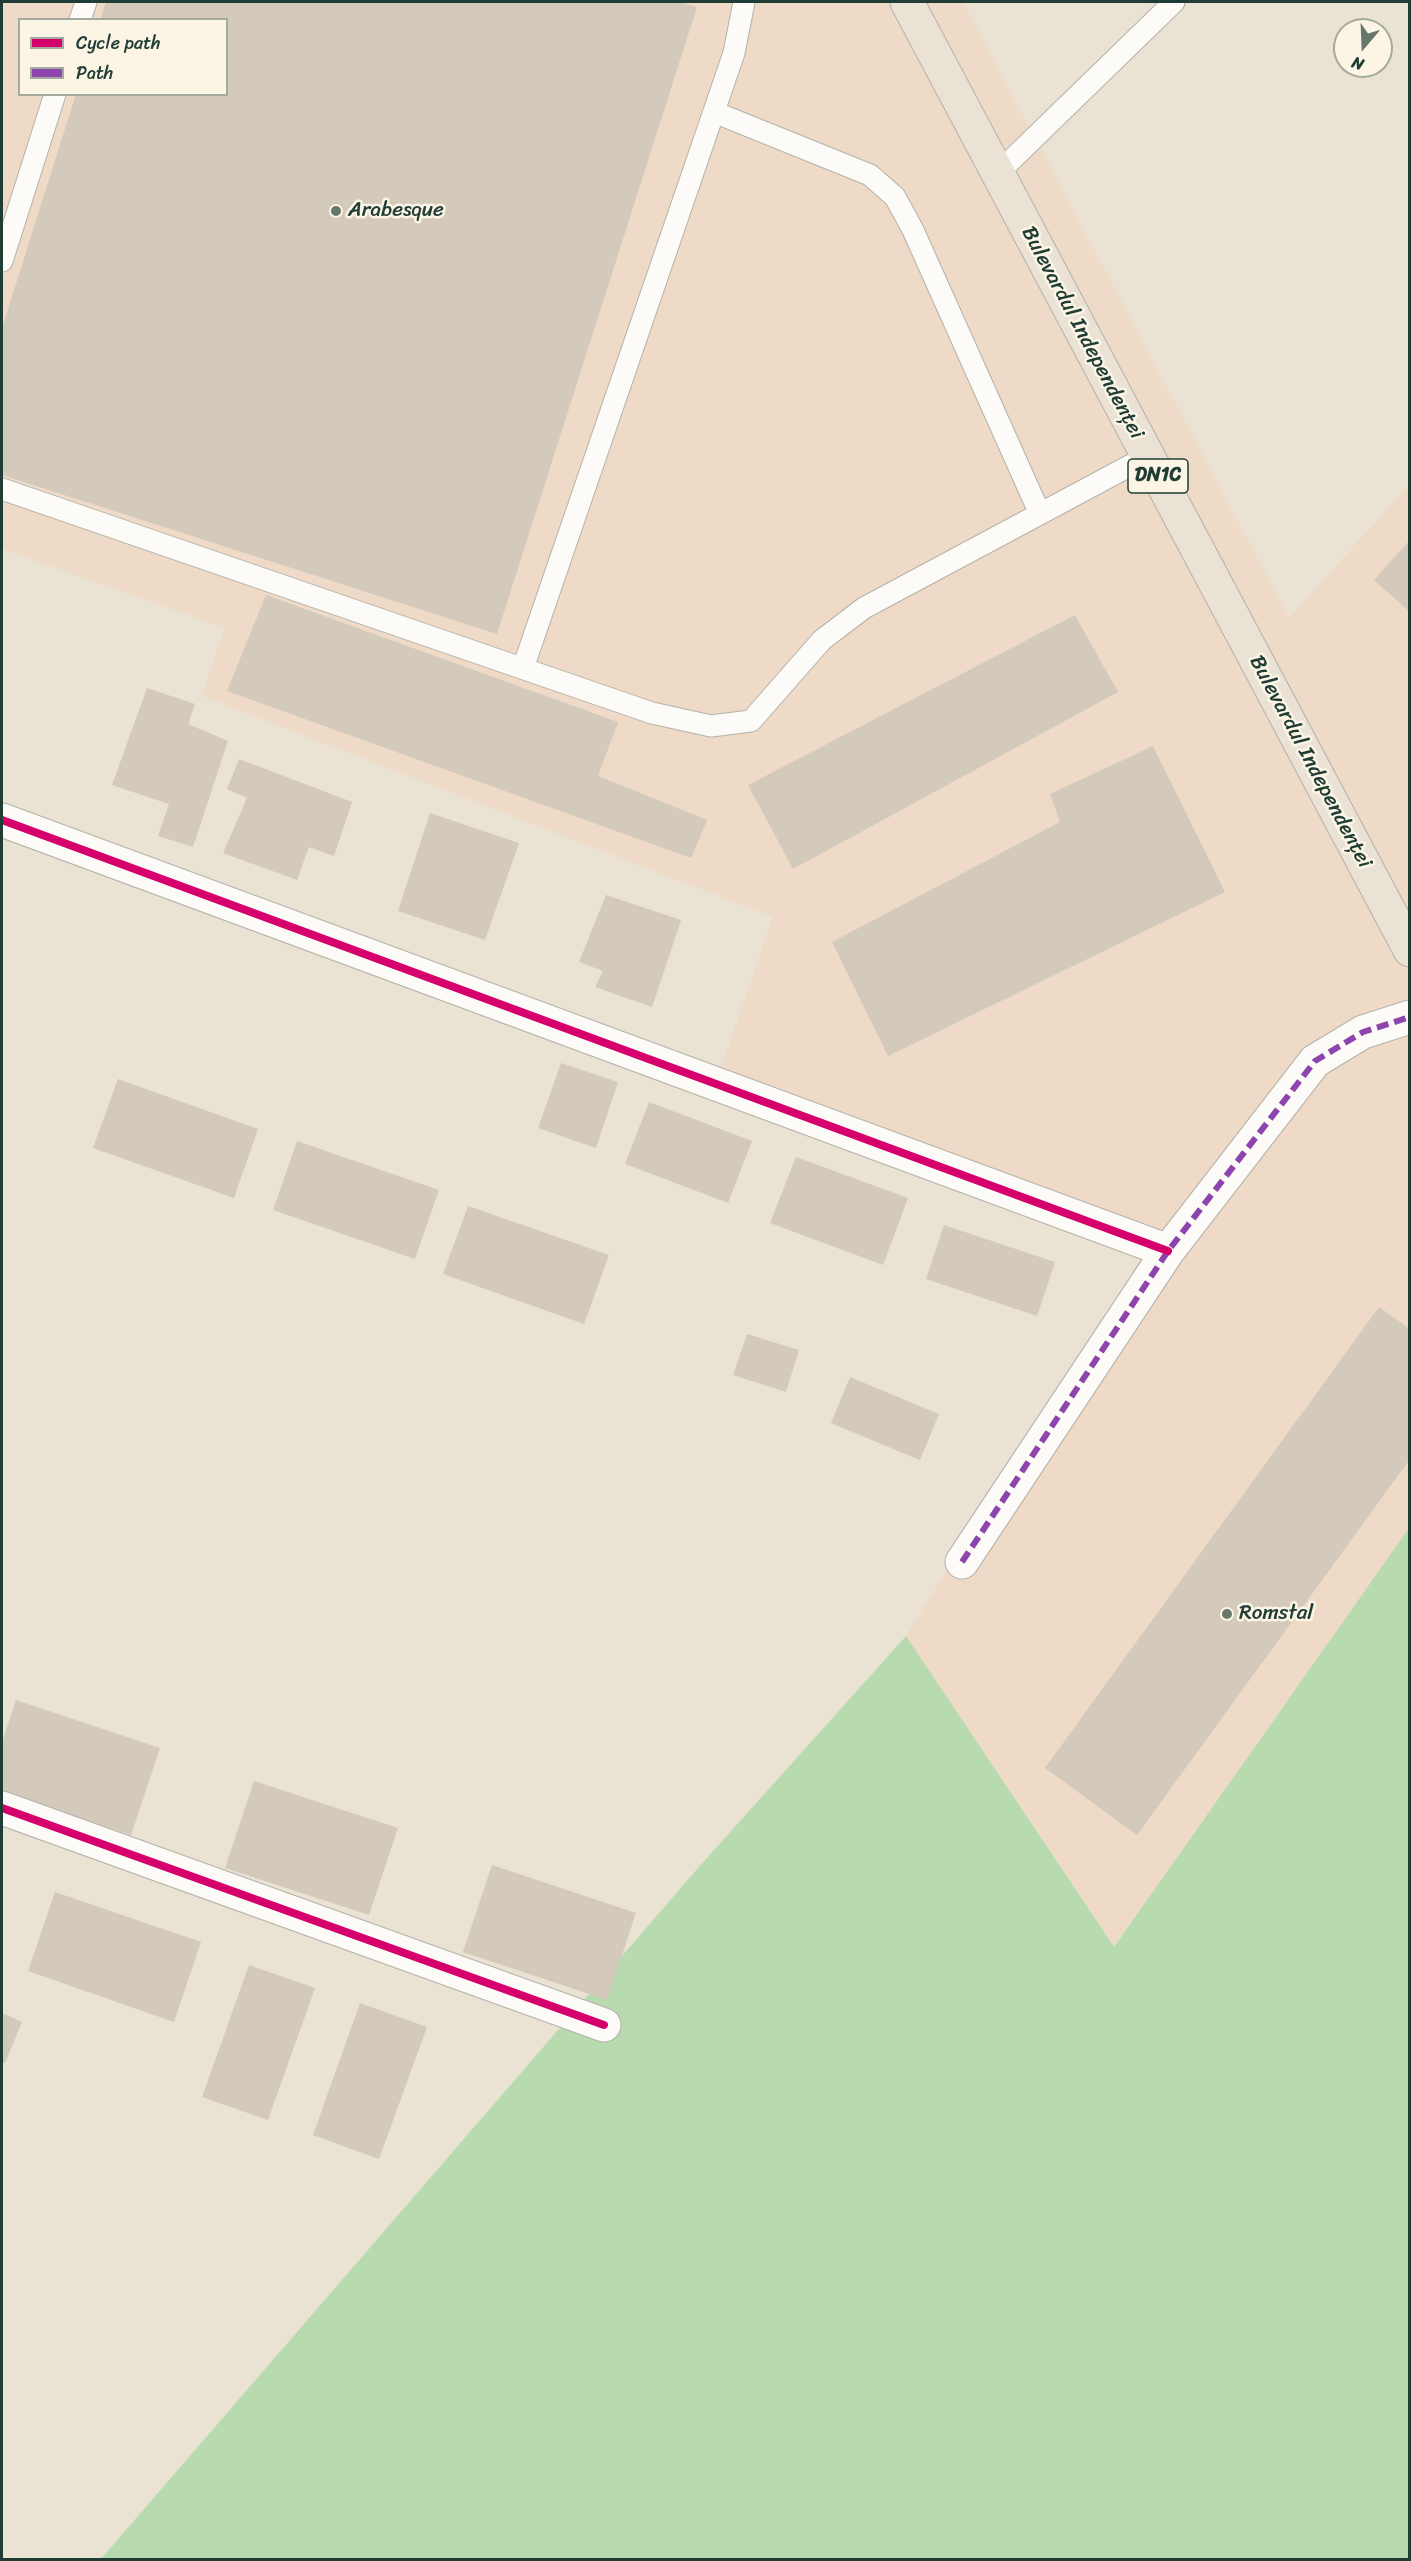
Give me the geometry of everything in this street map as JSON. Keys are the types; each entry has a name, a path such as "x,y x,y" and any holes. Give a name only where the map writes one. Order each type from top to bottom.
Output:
{"highway":[{"name":"Bulevardul Independenței","path":"907,2 1410,950"}],"street":[{"path":"2,820 1168,1251"},
{"path":"962,1562 1168,1251 1315,1061 1363,1032 1410,1017"},
{"path":"2,1808 604,2025"}],"lane":[{"path":"81,18 86,2"},
{"path":"524,669 734,53 744,2"},
{"path":"998,173 1174,2"},
{"path":"2,261 55,96"},
{"path":"714,112 870,175 895,196 914,230 1040,514"},
{"path":"2,489 652,713 711,726 751,721 822,640 864,608 1148,456"}],"shaded area":[{"path":"2,2 963,2 1289,618 1409,485 1409,1528 1113,1948 906,1636 1147,1248 718,1077 773,917 202,696 225,628 2,549"}],"green space":[{"path":"1409,1528 1409,2559 100,2560 698,1868 906,1636 1114,1947"}],"building":[{"name":"Arabesque","path":"106,2 680,2 697,7 497,634 2,475 2,328 75,96 228,96 228,18 101,18"},
{"path":"1410,540 1410,612 1374,580"},
{"path":"266,595 618,722 598,776 707,820 691,858 227,691"},
{"path":"1075,615 1118,692 793,869 748,785"},
{"path":"147,688 195,704 188,724 228,741 193,847 158,836 169,804 112,785"},
{"path":"1153,746 1225,892 888,1056 832,942 1060,822 1050,794"},
{"path":"239,759 352,802 334,856 309,847 297,880 223,853 247,798 227,789"},
{"path":"430,813 519,843 485,940 398,911"},
{"path":"606,895 681,920 652,1007 595,987 603,971 579,962"},
{"path":"561,1063 618,1082 596,1148 538,1128"},
{"path":"118,1079 258,1129 234,1198 93,1148"},
{"path":"649,1102 752,1141 728,1203 625,1164"},
{"path":"297,1141 439,1190 415,1259 273,1210"},
{"path":"796,1157 908,1198 883,1265 770,1223"},
{"path":"468,1206 609,1255 584,1324 443,1274"},
{"path":"944,1225 1055,1262 1037,1316 926,1279"},
{"name":"Romstal","path":"1379,1307 1410,1329 1410,1459 1137,1835 1045,1768"},
{"path":"747,1334 799,1350 786,1392 733,1375"},
{"path":"850,1377 939,1414 920,1460 831,1423"},
{"path":"16,1700 160,1748 131,1835 2,1792 2,1742"},
{"path":"254,1781 398,1828 369,1915 225,1868"},
{"path":"492,1865 636,1913 607,2000 463,1952"},
{"path":"55,1892 201,1942 174,2022 28,1971"},
{"path":"249,1965 315,1988 268,2120 202,2097"},
{"path":"360,2003 427,2027 379,2159 313,2135"},
{"path":"2,2013 22,2022 5,2063 2,2062"}],"marked path":[{"path":"962,1562 1168,1251 1315,1061 1363,1032 1410,1017"}],"cycle path":[{"path":"2,820 1168,1251"},
{"path":"2,1808 604,2025"}],"place":[{"name":"Arabesque","path":"336,211"},
{"name":"Romstal","path":"1227,1614"}]}
